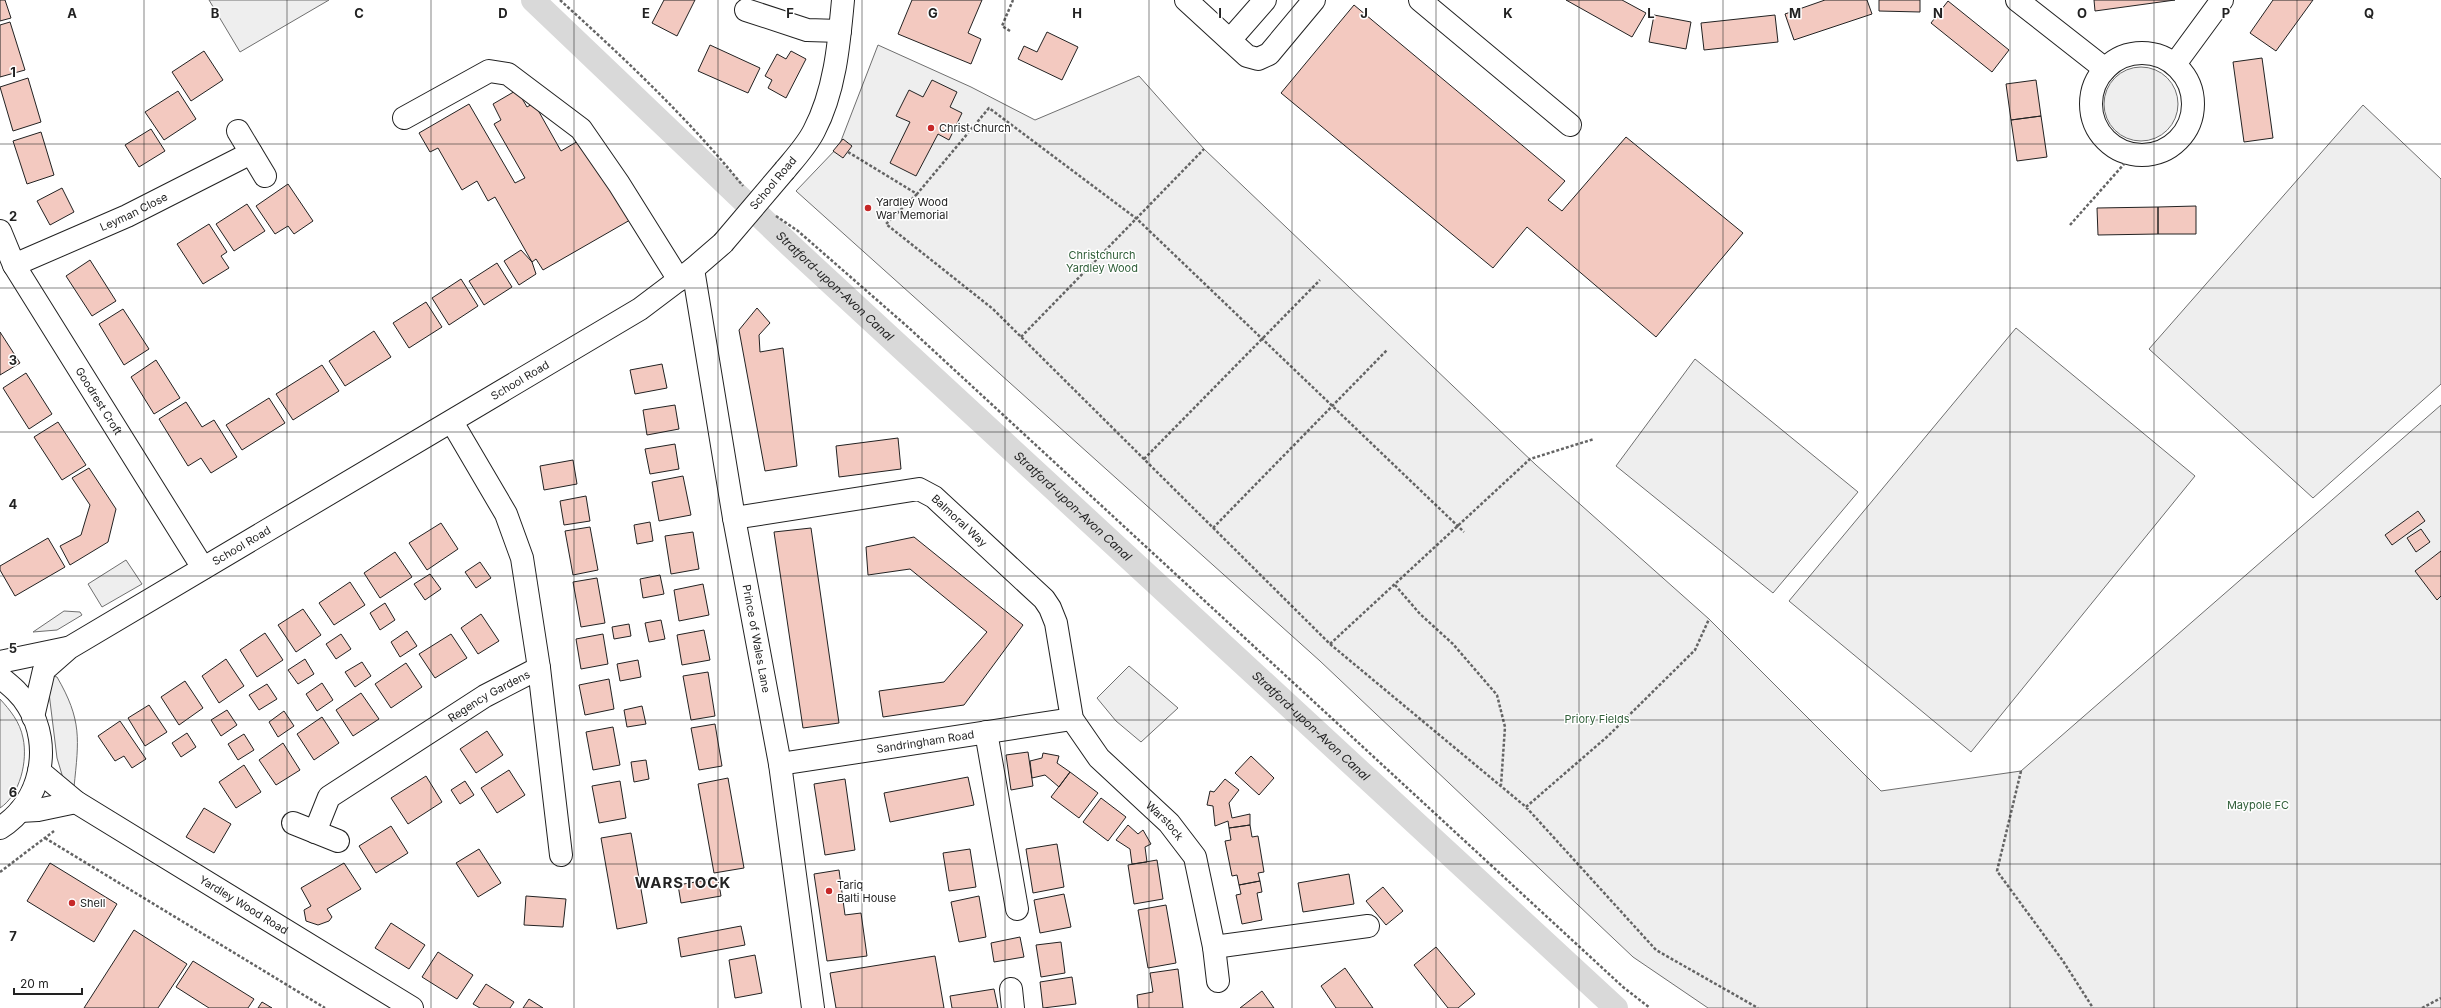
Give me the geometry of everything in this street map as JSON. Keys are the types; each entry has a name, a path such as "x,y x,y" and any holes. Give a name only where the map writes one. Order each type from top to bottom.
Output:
{"street":[{"name":"School Road","path":"33,717 44,670 69,648 640,309 686,275 723,243 785,170 814,131 829,91 836,62 843,0"},
{"path":"1230,40 1265,0"},
{"path":"1193,2 1246,56 1258,59 1269,54 1314,0"},
{"path":"1420,0 1570,125"},
{"path":"2017,0 2105,69"},
{"path":"2175,64 2222,0"},
{"path":"746,10 807,30 840,31"},
{"path":"2152,54 2175,64 2191,86 2193,113 2182,138 2159,152 2132,155 2113,146 2098,130 2091,109 2094,88 2105,69 2126,55 2152,54"},
{"path":"404,118 489,71 508,74 581,129 619,184 686,275"},
{"path":"238,131 265,176"},
{"name":"Leyman Close","path":"14,265 127,216 251,153"},
{"name":"Goodrest Croft","path":"0,231 14,265 203,568"},
{"name":"Prince of Wales Lane","path":"686,275 734,518 780,764 813,1008"},
{"name":"Regency Gardens","path":"315,832 329,797 485,696 539,668 522,558 506,514 452,422"},
{"name":"Balmoral Way","path":"734,518 919,489 934,497 1044,599 1050,608 1056,623 1072,719"},
{"name":"School Road","path":"0,662 69,648"},
{"path":"539,668 562,854"},
{"path":"0,677 15,689 28,706 40,737 39,771 33,790 20,811 0,828"},
{"name":"Sandringham Road","path":"780,764 1072,719"},
{"name":"Warstock","path":"1072,719 1100,758 1169,823 1195,857 1214,947 1218,981"},
{"path":"986,732 1017,909"},
{"name":"Yardley Wood Road","path":"39,771 76,802 412,1008"},
{"path":"20,811 76,802"},
{"path":"293,823 338,841"},
{"path":"1214,947 1368,926"}],"path":[{"path":"560,0 615,50 709,144 747,191"},
{"path":"1010,31 1002,26 1013,0"},
{"path":"1464,532 1137,219 989,108 917,194 886,224 993,309 1330,644 1526,807 1656,950 1758,1008"},
{"path":"1021,337 1204,149"},
{"path":"848,152 917,194"},
{"path":"2070,225 2132,155"},
{"path":"774,215 798,232 909,328 1623,987 1650,1008"},
{"path":"1144,459 1261,338 1320,280"},
{"path":"1213,528 1387,350"},
{"path":"1330,644 1530,460 1594,439"},
{"path":"1395,585 1420,614 1453,644 1497,695 1505,728 1501,786"},
{"path":"1526,807 1608,736 1695,650 1709,619"},
{"path":"2021,771 1997,871 2063,961 2092,1008"},
{"path":"0,872 56,829"},
{"path":"45,838 325,1008"},
{"path":"2422,1008 2441,998"}],"green space":[{"path":"209,0 329,0 240,52"},
{"path":"878,45 971,87 1035,120 1139,76 1204,149 1536,465 1709,619 1881,791 2021,771 2441,405 2441,1008 1708,1008 1633,957 1320,661 796,191 839,146"},
{"path":"2141,67 2155,70 2167,78 2175,90 2178,104 2175,118 2167,130 2155,138 2141,141 2127,138 2115,130 2107,118 2104,104 2107,90 2115,78 2127,70"},
{"path":"2363,105 2441,179 2441,384 2313,498 2149,349"},
{"path":"2016,328 2195,476 1971,752 1789,601"},
{"path":"1695,359 1858,492 1773,593 1616,466"},
{"path":"126,560 142,584 102,607 88,584"},
{"path":"64,611 80,612 82,615 57,630 33,632"},
{"path":"1129,666 1178,708 1141,742 1116,721 1097,698"},
{"path":"53,676 57,677 65,692 75,718 77,730 77,756 74,787 63,778 57,758 49,693"},
{"path":"0,699 11,712 20,727 23,738 24,757 21,777 13,795 0,808"}],"building":[{"path":"0,0 5,0 11,18 0,21"},
{"path":"664,0 695,0 677,36 652,23"},
{"path":"912,0 982,0 968,33 981,39 971,64 898,34"},
{"path":"1566,0 1622,0 1646,13 1632,37"},
{"path":"1825,0 1867,0 1872,14 1794,40 1785,14"},
{"path":"1879,0 1920,0 1920,12 1879,11"},
{"path":"2094,0 2175,0 2095,11"},
{"path":"2273,0 2313,0 2276,51 2250,33"},
{"path":"1948,1 2009,50 1992,72 1931,23"},
{"path":"1354,5 1565,181 1548,200 1562,211 1626,137 1743,233 1656,337 1527,227 1493,268 1281,93"},
{"path":"1654,15 1691,22 1686,49 1649,42"},
{"path":"1775,15 1778,42 1704,50 1701,23"},
{"path":"10,22 25,70 0,77 0,25"},
{"path":"1047,32 1078,47 1062,80 1018,59 1024,46 1037,52"},
{"path":"710,45 760,68 748,93 698,71"},
{"path":"204,51 223,80 191,101 172,72"},
{"path":"791,51 806,59 786,98 768,88 772,80 765,76 777,54 786,59"},
{"path":"2262,58 2273,138 2244,142 2233,62"},
{"path":"28,78 41,122 13,131 0,87"},
{"name":"Christ Church","path":"932,80 957,92 950,107 962,113 949,140 938,134 916,176 890,163 910,122 896,116 909,90 923,97"},
{"path":"2036,80 2041,116 2011,120 2006,84"},
{"path":"517,90 527,107 534,103 561,151 585,137 637,216 543,270 536,259 532,262 495,197 488,201 477,181 462,190 438,148 430,152 419,133 469,104 515,183 525,178 494,124 501,120 493,104"},
{"path":"178,91 196,119 164,140 145,112"},
{"path":"2041,116 2047,157 2017,161 2011,120"},
{"path":"151,129 165,151 139,167 125,145"},
{"path":"41,132 54,175 27,184 13,141"},
{"path":"843,139 852,146 843,158 833,151"},
{"path":"288,184 313,221 294,234 288,226 275,234 256,206"},
{"path":"62,188 74,212 50,225 37,201"},
{"path":"247,204 265,231 234,251 216,224"},
{"path":"2196,206 2196,234 2158,234 2158,207"},
{"path":"2158,207 2158,234 2098,235 2097,208"},
{"path":"209,224 227,252 221,256 229,268 203,284 177,244"},
{"path":"521,250 532,262 536,274 519,285 504,261"},
{"path":"90,260 116,301 92,316 66,276"},
{"path":"497,263 512,287 484,305 469,281"},
{"path":"461,279 478,306 449,325 432,298"},
{"path":"426,302 442,327 409,348 393,323"},
{"path":"757,308 770,323 759,335 760,352 783,348 797,466 765,471 739,330"},
{"path":"123,309 149,349 124,365 99,324"},
{"path":"374,331 391,357 345,386 329,361"},
{"path":"0,332 20,363 0,375"},
{"path":"156,360 180,398 154,414 131,377"},
{"path":"662,364 667,388 635,394 630,370"},
{"path":"322,365 339,391 293,420 276,394"},
{"path":"26,373 52,414 29,429 3,388"},
{"path":"269,398 285,423 242,450 226,425"},
{"path":"186,402 202,427 214,420 237,457 211,473 201,458 188,466 159,419"},
{"path":"675,405 679,429 647,435 643,410"},
{"path":"58,422 86,465 62,480 34,437"},
{"path":"898,438 901,469 839,477 836,446"},
{"path":"675,444 679,469 650,474 645,449"},
{"path":"573,460 577,484 544,490 540,466"},
{"path":"89,468 116,509 108,542 70,565 60,546 81,535 90,505 72,478"},
{"path":"683,476 691,515 659,521 652,482"},
{"path":"586,496 590,521 564,525 560,501"},
{"path":"2418,511 2425,521 2392,545 2385,535"},
{"path":"650,522 653,541 637,544 634,525"},
{"path":"441,523 458,549 427,570 409,543"},
{"path":"590,527 598,570 573,575 565,531"},
{"path":"811,528 839,723 803,728 774,532"},
{"path":"2421,529 2430,542 2416,552 2407,538"},
{"path":"693,532 699,569 671,574 665,536"},
{"path":"914,537 1023,625 964,705 883,717 879,691 944,682 987,632 910,569 868,575 866,547"},
{"path":"48,538 65,567 15,596 0,570 0,566"},
{"path":"2441,551 2441,596 2437,600 2415,571"},
{"path":"395,552 412,577 380,598 364,573"},
{"path":"480,562 491,578 476,588 465,572"},
{"path":"430,574 441,589 425,600 414,584"},
{"path":"660,575 664,594 643,598 640,579"},
{"path":"597,578 605,623 581,627 573,582"},
{"path":"350,582 365,605 334,625 319,603"},
{"path":"703,584 709,615 679,621 674,590"},
{"path":"385,603 395,620 380,630 370,613"},
{"path":"303,609 321,635 296,652 278,625"},
{"path":"481,614 499,641 478,654 461,628"},
{"path":"661,620 665,639 649,642 645,623"},
{"path":"629,624 631,636 614,639 612,627"},
{"path":"704,630 710,660 682,665 677,635"},
{"path":"407,631 417,646 400,657 391,642"},
{"path":"265,633 283,660 257,677 240,650"},
{"path":"341,634 351,649 336,659 326,644"},
{"path":"451,634 467,658 435,678 419,654"},
{"path":"603,634 608,664 581,669 576,639"},
{"path":"226,659 244,686 219,703 202,676"},
{"path":"305,659 314,674 298,684 288,670"},
{"path":"638,660 641,677 620,681 617,664"},
{"path":"362,662 371,676 355,687 345,672"},
{"path":"406,663 422,687 391,708 375,684"},
{"path":"708,672 715,716 691,720 683,676"},
{"path":"609,679 614,709 585,715 579,685"},
{"path":"185,681 203,708 179,725 161,697"},
{"path":"322,683 333,700 317,711 306,694"},
{"path":"267,684 277,699 259,710 249,695"},
{"path":"361,693 379,719 353,736 336,710"},
{"path":"149,705 167,732 145,746 128,718"},
{"path":"642,706 646,724 627,727 624,710"},
{"path":"227,710 237,725 221,736 211,720"},
{"path":"284,711 294,726 278,737 269,722"},
{"path":"322,717 339,743 314,760 297,734"},
{"path":"120,721 146,759 132,768 124,756 115,761 98,736"},
{"path":"715,724 722,766 699,770 691,728"},
{"path":"613,727 620,765 593,770 586,732"},
{"path":"487,731 503,755 476,773 460,749"},
{"path":"187,733 196,747 181,757 172,743"},
{"path":"244,734 254,750 238,760 228,744"},
{"path":"283,743 300,770 276,785 259,760"},
{"path":"1028,752 1033,786 1011,790 1006,755"},
{"path":"1043,753 1059,756 1057,763 1070,772 1059,787 1045,775 1032,778 1030,761 1042,758"},
{"path":"1251,756 1274,778 1259,795 1235,773"},
{"path":"646,760 649,779 634,782 631,762"},
{"path":"244,765 261,792 236,808 219,782"},
{"path":"509,770 525,795 497,813 481,788"},
{"path":"1070,772 1098,793 1079,818 1051,797"},
{"path":"426,776 442,802 408,824 391,798"},
{"path":"968,777 974,805 890,822 884,793"},
{"path":"728,778 744,868 714,873 698,784"},
{"path":"845,779 855,850 825,855 814,784"},
{"path":"1225,779 1239,790 1229,803 1232,818 1250,814 1250,825 1229,828 1228,821 1215,826 1213,806 1207,805 1210,791 1214,792"},
{"path":"465,781 474,795 460,804 451,790"},
{"path":"620,781 626,818 599,823 592,786"},
{"path":"1101,798 1126,817 1108,841 1083,822"},
{"path":"204,808 231,824 214,853 186,837"},
{"path":"1128,825 1138,834 1143,830 1151,844 1145,847 1147,862 1132,864 1130,849 1116,840"},
{"path":"1250,825 1252,837 1258,836 1264,872 1258,873 1260,881 1239,885 1237,875 1232,876 1225,841 1231,840 1229,828"},
{"path":"391,826 408,853 376,873 359,846"},
{"path":"631,833 647,923 617,929 601,838"},
{"path":"1057,844 1064,887 1033,893 1026,849"},
{"path":"479,849 501,883 478,897 456,863"},
{"path":"970,849 976,887 949,891 943,853"},
{"path":"1157,860 1163,899 1134,904 1128,865"},
{"name":"Shell","path":"50,863 117,904 94,942 27,901"},
{"path":"344,863 361,889 327,909 332,917 329,921 318,925 306,921 304,910 311,906 301,888"},
{"path":"839,870 845,915 861,913 867,956 827,961 814,874"},
{"path":"1349,874 1354,904 1303,912 1298,883"},
{"path":"718,878 721,896 681,903 678,885"},
{"path":"1260,881 1262,892 1257,893 1262,920 1242,924 1236,895 1241,894 1239,885"},
{"path":"1383,887 1403,911 1386,925 1366,901"},
{"path":"1064,894 1071,927 1040,933 1034,900"},
{"path":"526,896 566,899 563,927 524,925"},
{"path":"979,896 986,937 959,942 951,902"},
{"path":"1166,905 1176,963 1148,968 1138,910"},
{"path":"391,923 425,945 409,969 375,948"},
{"path":"741,926 745,945 681,957 678,938"},
{"path":"134,930 187,964 158,1008 84,1008"},
{"path":"1020,937 1024,957 994,962 991,943"},
{"path":"1061,942 1065,973 1041,977 1036,945"},
{"path":"1436,947 1475,994 1458,1008 1448,1008 1414,965"},
{"path":"438,952 473,975 457,999 422,977"},
{"path":"755,955 762,993 735,998 729,960"},
{"path":"935,956 944,1008 836,1008 830,973"},
{"path":"193,961 254,999 248,1008 209,1008 176,987"},
{"path":"1345,968 1373,1008 1336,1008 1321,986"},
{"path":"1178,969 1183,1008 1138,1008 1137,995 1153,992 1150,973"},
{"path":"1072,977 1076,1004 1043,1008 1040,982"},
{"path":"486,984 514,1002 510,1008 480,1008 473,1004"},
{"path":"994,989 998,1008 952,1008 950,996"},
{"path":"1262,991 1274,1008 1240,1008"},
{"path":"529,999 543,1008 523,1008"},
{"path":"262,1002 272,1008 258,1008"}],"waterway":[{"name":"Stratford-upon-Avon Canal","path":"533,0 791,246 1616,1008"}],"place":[{"name":"Christ Church","path":"931,128"},
{"name":"Yardley Wood War Memorial","path":"868,208"},
{"name":"Tariq Balti House","path":"829,891"},
{"name":"Shell","path":"72,903"}],"district":[{"name":"WARSTOCK","path":"683,883"}],"park label":[{"name":"Christchurch Yardley Wood","path":"1102,261"},
{"name":"Priory Fields","path":"1597,719"},
{"name":"Maypole FC","path":"2258,805"}]}
